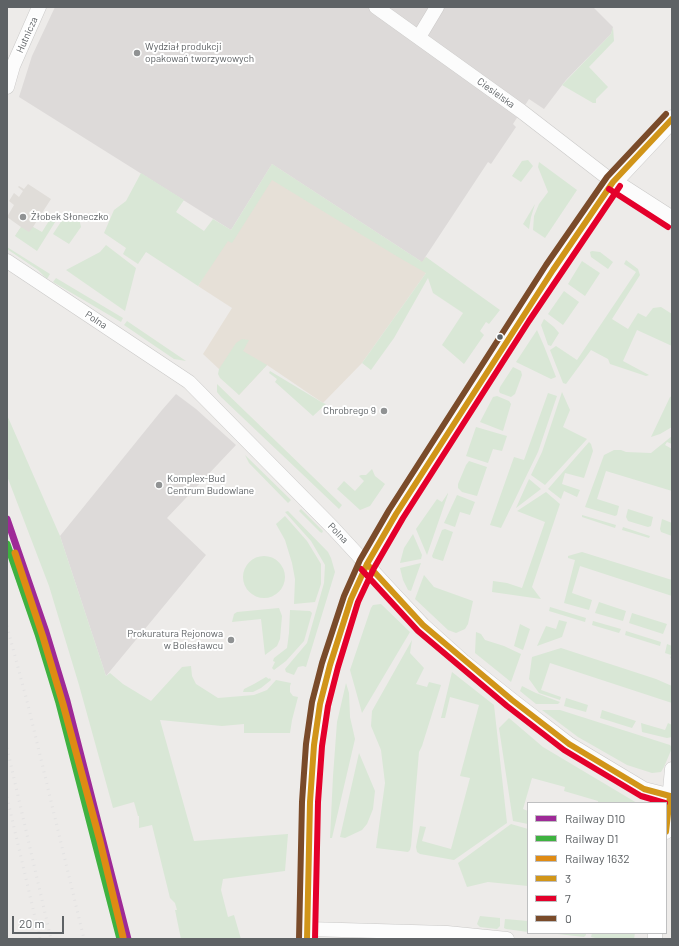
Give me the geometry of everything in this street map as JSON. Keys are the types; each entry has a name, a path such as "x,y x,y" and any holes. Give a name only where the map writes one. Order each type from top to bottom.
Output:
{"street":[{"name":"Hutnicza","path":"7,87 13,66 40,7"},
{"name":"Ciesielska","path":"376,7 521,111 613,182"},
{"path":"418,37 437,7"},
{"path":"507,939 447,933 307,934 310,802 314,745 320,704 330,665 351,599 367,564 396,514 522,317 613,182 672,119"},
{"path":"613,182 672,220"},
{"name":"Polna","path":"7,261 189,382 367,564 423,625 446,646 512,700 564,740 644,788 671,796"},
{"path":"667,825 671,796 672,768"}],"shaded area":[{"path":"55,7 593,7 613,27 611,34 566,80 544,109 529,99 513,124 516,127 491,164 488,162 422,262 272,164 231,230 19,97 32,56"},
{"path":"272,164 420,261 426,257 432,262 426,273 362,363 323,403 267,365 239,395 219,369 203,354 232,308 198,286"},
{"name":"Żłobek Słoneczko","path":"28,184 51,199 33,227 44,234 15,236 21,227 7,217 14,205 9,201 14,193 19,197 23,191 18,187 19,186 24,189"},
{"path":"176,394 196,409 236,445 167,518 206,555 106,676 60,536"}],"green space":[{"path":"613,27 614,41 589,67 608,87 596,99 596,103 593,103 562,85 611,34"},
{"path":"528,160 533,166 521,182 512,176 522,161"},
{"path":"539,162 577,190 545,238 533,230 534,216 539,204 548,192 538,167"},
{"path":"272,164 422,262 426,257 500,310 489,324 486,322 480,331 484,335 464,364 442,345 463,313 433,293 428,278 394,338 371,370 362,363 426,273 272,180 232,243 228,241 198,286 146,252 138,264 123,254 126,248 104,233 114,210 126,201 141,173 184,200 176,212 204,231 213,219 231,230"},
{"path":"535,204 531,217 529,229 523,224"},
{"path":"68,211 79,218 81,227 69,244 53,234"},
{"path":"52,216 57,219 37,251 15,236 21,227 29,232 33,227 42,232"},
{"path":"106,245 136,268 125,311 66,270 100,252"},
{"path":"7,247 50,274 47,279 38,270 7,249"},
{"path":"590,252 600,252 613,262 608,269 591,257"},
{"path":"626,260 638,269 640,275 612,319 628,329 638,313 646,317 653,308 661,307 672,314 672,346 637,330 623,361 649,375 646,376 610,364 608,359 591,350 566,384 563,383 550,350 556,346 577,360 636,272 624,264"},
{"path":"582,261 600,273 585,296 568,284"},
{"path":"56,278 123,318 121,322 53,282"},
{"path":"564,291 579,302 563,325 548,314"},
{"path":"544,319 559,333 551,346 548,345 541,325"},
{"path":"127,321 186,361 174,359 124,325"},
{"path":"537,330 556,377 551,379 516,362"},
{"path":"242,339 249,340 243,351 267,365 239,395 220,378 218,374 219,369 236,343"},
{"path":"513,367 521,371 522,375 515,394 511,397 500,393 499,391"},
{"path":"270,371 326,404 313,416 275,382 277,379 269,373"},
{"path":"217,384 342,505 339,509 221,397 217,392"},
{"path":"562,392 570,410 563,427 587,439 545,485 531,475 542,452"},
{"path":"548,393 557,396 538,452 501,528 490,525 514,457 524,460"},
{"path":"497,396 509,401 511,404 503,431 480,422 493,397"},
{"path":"672,396 672,427 651,437 670,397"},
{"path":"7,415 60,536 106,676 110,673 123,684 151,701 182,667 191,666 192,676 196,684 218,698 254,695 267,690 276,680 291,683 290,692 293,696 298,697 290,733 244,733 244,724 222,726 160,720 194,841 288,834 285,871 223,879 221,890 228,917 234,915 241,939 181,939 175,910 177,910 175,903 170,898 152,825 139,828 139,816 134,802 113,808 79,685 49,586 7,476"},
{"path":"476,427 507,436 502,451 493,449 488,463 466,456"},
{"path":"672,436 672,444 667,442 665,445 672,449 672,491 606,471 597,499 619,506 617,515 615,516 585,507 604,455 614,450 651,453"},
{"path":"589,442 593,451 584,478 565,473 562,484 580,490 577,497 564,491 561,499 548,489"},
{"path":"245,455 291,500 288,503 249,463"},
{"path":"469,461 487,467 477,496 462,492 458,488 458,484"},
{"path":"372,469 375,476 385,484 370,506 360,510 337,489 344,481 355,491 364,481 359,476 366,475"},
{"path":"529,479 541,489 516,508"},
{"path":"546,492 560,504 532,587 541,599 492,592 493,581 507,583 522,588 545,522 517,511"},
{"path":"448,493 427,555 416,529 437,499 442,502"},
{"path":"457,495 475,502 470,515 460,512 455,527 444,523"},
{"path":"301,509 323,531 322,533 299,511"},
{"path":"628,509 653,517 651,526 648,527 628,521 626,517"},
{"path":"288,511 328,552 335,572 306,667 298,667 294,675 286,672 285,669 307,643 324,583 325,565 311,541 285,512"},
{"path":"582,515 616,525 615,528 582,517"},
{"path":"285,516 307,541 321,564 321,584 315,602 294,604 295,579 292,563 285,540 276,524"},
{"path":"662,519 672,523 672,536 661,532 660,529"},
{"path":"623,527 650,536 649,538 622,530"},
{"path":"445,529 453,532 443,561 433,558 432,556 442,530"},
{"path":"413,534 422,555 421,559 400,563 404,548"},
{"path":"582,552 672,580 672,596 580,566 572,593 592,600 589,610 564,603 575,560 568,558 568,556"},
{"path":"264,556 279,562 285,577 279,592 264,598 249,592 243,577 249,562"},
{"path":"421,563 411,591 408,590 403,580 400,568"},
{"path":"424,575 434,587 473,601 468,624 465,629 456,633 448,630 415,599"},
{"path":"599,602 626,611 623,621 595,613"},
{"path":"381,604 410,632 362,713 350,670 371,608 373,605"},
{"path":"550,607 586,618 585,622 549,611"},
{"path":"279,608 282,616 280,639 277,646 265,655 261,619 232,622 234,614 237,612"},
{"path":"290,610 310,611 312,613 304,641 286,661 274,670 272,668 275,662 273,661 274,658 287,648"},
{"path":"632,613 667,624 663,634 629,623"},
{"path":"559,620 567,622 562,637 537,646 546,626 556,629"},
{"path":"593,621 621,629 619,633 592,625"},
{"path":"520,624 530,629 523,650 514,646"},
{"path":"626,631 661,642 660,646 625,635"},
{"path":"476,632 481,634 485,640 504,646 521,654 511,682 475,653"},
{"path":"412,640 410,653 424,668 416,684 427,687 429,682 441,685 419,752 411,846 408,852 376,848 385,783 381,750 371,726 372,711"},
{"path":"667,644 672,646 672,659 670,658 671,655 665,653"},
{"path":"561,648 656,679 672,686 672,703 550,663 541,690 561,697 560,700 539,693 529,679 532,657"},
{"path":"452,672 494,705 507,823 454,860 420,854 417,852 416,847 420,826 426,827 422,841 451,849 470,778 460,776 479,705 450,697 445,718 441,718"},
{"path":"266,677 269,679 270,678 271,680 261,688 253,692 243,692 244,689"},
{"path":"346,683 349,693 350,717 355,739 332,838 330,838 337,722"},
{"path":"522,686 560,702 558,704 536,704 520,691"},
{"path":"566,698 588,705 586,712 564,706"},
{"path":"542,710 560,710 670,745 672,748 661,772 652,773 627,765 578,737"},
{"path":"602,710 636,721 632,728 600,718"},
{"path":"509,718 543,747 635,802 598,802 564,791 565,787 532,778 523,809 527,811 527,824 513,821 499,728"},
{"path":"641,723 665,730 668,723 672,725 672,737 667,738 642,732"},
{"path":"359,753 375,791 373,809 367,824 362,830 345,838 340,837"},
{"path":"511,824 527,829 527,886 488,882 467,887 458,863"},
{"path":"480,916 500,918 500,926 497,929 480,927 477,924"},
{"path":"505,919 527,921 527,932 504,928"},
{"path":"558,934 586,934 584,937"},
{"path":"592,934 635,934 634,939 600,939 591,937"}],"railway":[{"path":"7,626 28,705 84,939"},
{"path":"7,748 51,939"},
{"path":"7,797 40,939"}],"rail line":[{"name":"D10","path":"7,519 46,632 67,701 128,939"},
{"name":"D1","path":"7,544 38,634 59,703 120,939"},
{"name":"1632","path":"15,553 43,637 63,704 100,841 123,937"}],"transit line":[{"name":"0","path":"299,939 302,802 306,744 312,702 322,663 344,596 360,560 389,510 546,265 607,177 666,114"},
{"name":"3","path":"307,939 310,802 314,745 320,704 330,665 351,599 367,564 396,514 553,270 613,182 672,119"},
{"name":"7","path":"315,939 318,802 322,746 328,706 338,667 358,602 374,568 403,518 529,321 620,186"},
{"name":"7","path":"609,189 668,227"},
{"name":"3","path":"367,564 423,625 512,700 569,744 644,789 670,796 667,823"},
{"name":"7","path":"361,569 418,631 507,706 564,750 641,796 662,802"}],"place":[{"name":"Wydział produkcji opakowań tworzywowych","path":"137,53"},
{"name":"Żłobek Słoneczko","path":"23,217"},
{"name":"Chrobrego 9","path":"384,411"},
{"name":"Komplex-Bud Centrum Budowlane","path":"159,485"},
{"name":"Prokuratura Rejonowa w Bolesławcu","path":"231,640"}]}
